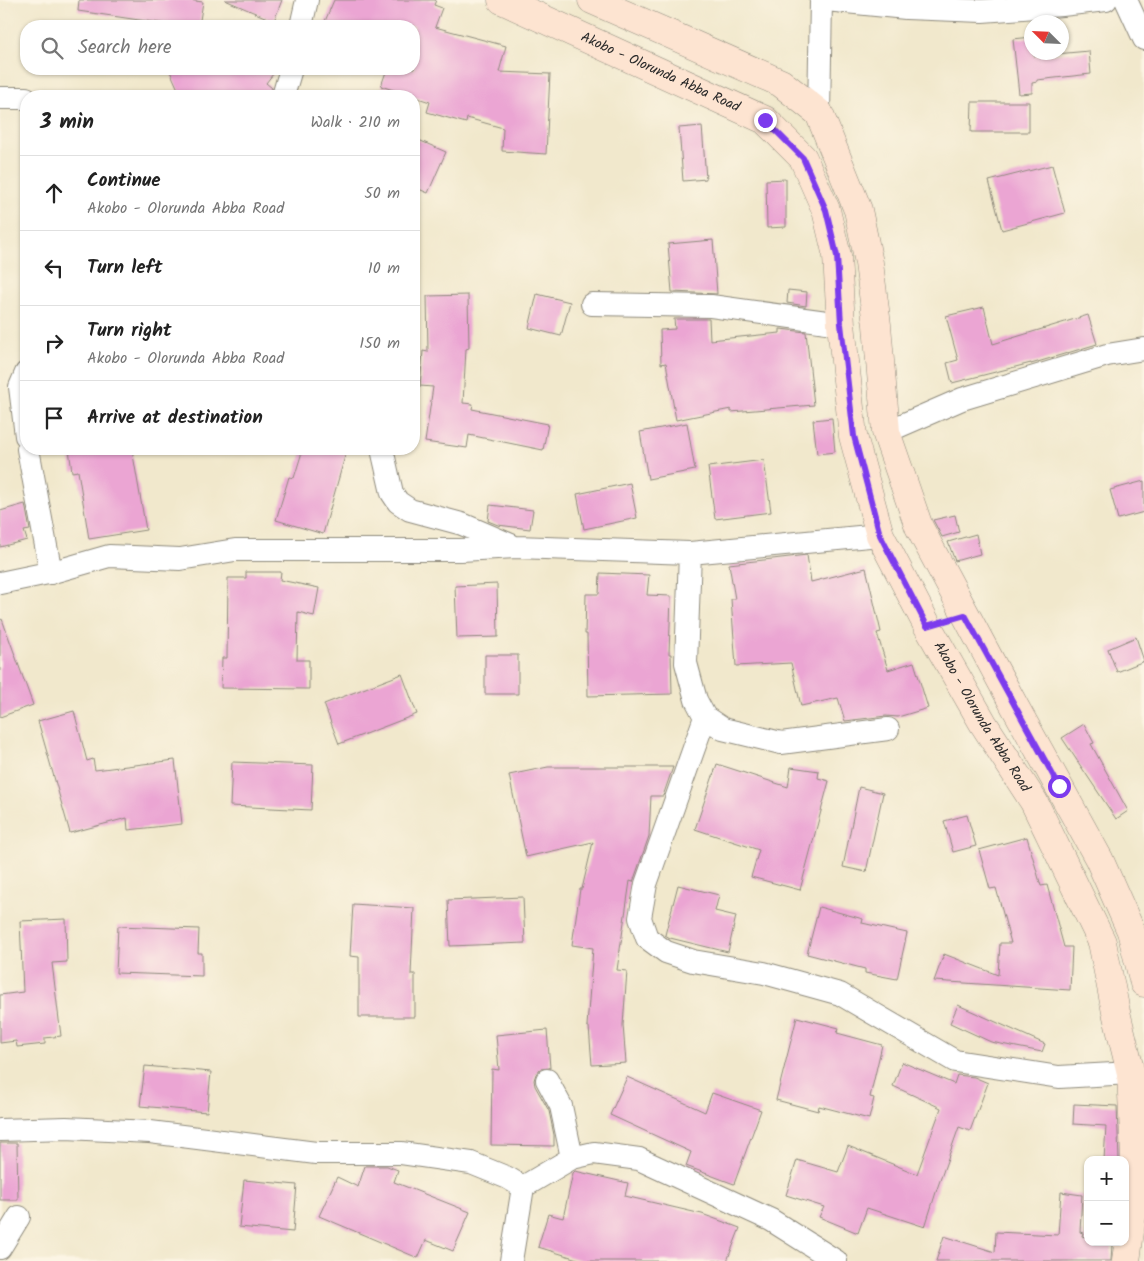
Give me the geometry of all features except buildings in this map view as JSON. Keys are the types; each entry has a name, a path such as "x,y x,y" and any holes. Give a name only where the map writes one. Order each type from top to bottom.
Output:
{"main road":[{"name":"Akobo - Olorunda Abba Road","path":"502,0 765,120 803,158 826,210 837,256 841,324 854,436 880,535 927,626 983,723 1034,802 1102,942 1131,1074 1134,1202 1126,1261"},
{"path":"592,0 781,83 819,113 858,210 870,272 886,432 919,527 965,615 1099,859 1131,931 1144,983"},
{"path":"927,626 965,615"}],"street":[{"path":"302,20 307,0"},
{"path":"819,113 821,0"},
{"path":"826,0 906,8 982,11 1106,0"},
{"path":"1126,0 1144,39"},
{"path":"285,90 289,75"},
{"path":"0,98 20,98"},
{"path":"592,304 710,306 841,324"},
{"path":"886,432 962,399 1107,355 1144,348"},
{"path":"29,455 51,573"},
{"path":"383,455 392,493 398,502 410,510 462,524 516,548"},
{"path":"0,583 51,573 109,556 180,560 235,550 461,550 516,548 690,553 880,535"},
{"path":"690,553 686,663 696,700 705,717 723,729 781,743 888,729"},
{"path":"705,717 646,884 640,918 647,938 666,952 693,961 764,973 840,994 955,1061 1059,1077 1131,1074"},
{"path":"547,1080 561,1106 572,1158"},
{"path":"0,1130 66,1128 150,1132 316,1152 401,1153 471,1163 508,1178 523,1187"},
{"path":"523,1187 572,1158 594,1153 639,1159 771,1220 836,1261"},
{"path":"511,1261 523,1187"},
{"path":"0,1248 19,1217"}],"route":[{"path":"765,120 803,158 826,210 837,256 841,324 854,436 880,535 927,626 965,615 1059,786"}]}
